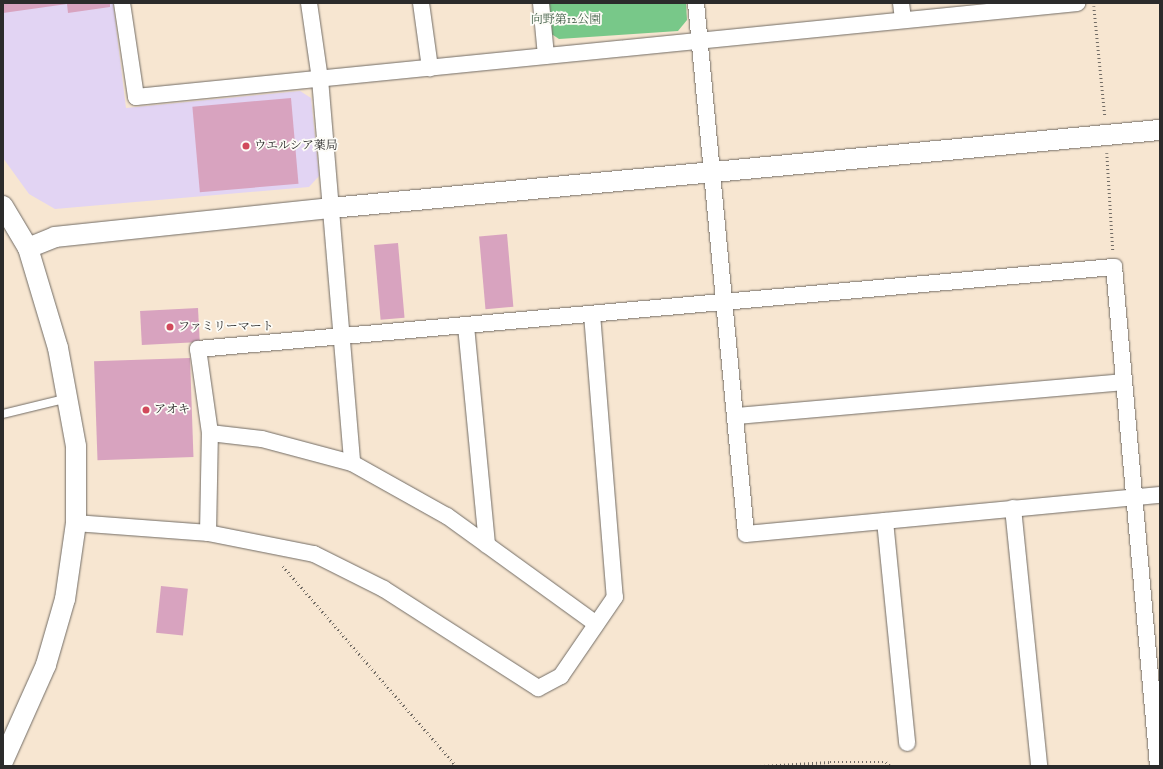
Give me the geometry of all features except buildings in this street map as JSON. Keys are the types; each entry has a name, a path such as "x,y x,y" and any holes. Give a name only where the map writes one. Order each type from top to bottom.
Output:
{"street":[{"path":"122,3 136,97 546,56 700,43 902,20 990,7 1077,3"},
{"path":"309,3 320,79 352,463"},
{"path":"421,3 430,68"},
{"path":"541,3 546,56"},
{"path":"696,3 746,534 1136,496 1160,495"},
{"path":"901,3 902,20"},
{"path":"28,248 55,237 331,208 1160,130"},
{"path":"3,206 28,248 58,348 76,446 76,523 64,599 46,665 3,761"},
{"path":"208,533 210,433 198,350 466,326 724,300 1114,267 1123,382 1136,496 1158,766"},
{"path":"76,523 208,533 314,554 384,589 538,688 561,676 615,597 592,314"},
{"path":"466,326 487,545"},
{"path":"736,416 1123,382"},
{"path":"210,433 262,439 352,463 447,516 596,624"},
{"path":"1012,508 1039,766"},
{"path":"885,521 907,743"}],"lane":[{"path":"3,414 68,398"}],"path":[{"path":"1094,3 1098,18 1114,267"},
{"path":"281,564 456,766"},
{"path":"760,766 886,762 890,766"}],"shaded area":[{"path":"3,3 113,3 126,108 300,91 311,98 319,176 309,187 55,209 29,194 3,158"}],"green space":[{"name":"向野第12公園","path":"547,3 686,3 687,20 678,31 559,39 550,33"}],"place":[{"name":"ウエルシア薬局","path":"246,146"},
{"name":"ファミリーマート","path":"170,327"},
{"name":"アオキ","path":"146,410"}]}
